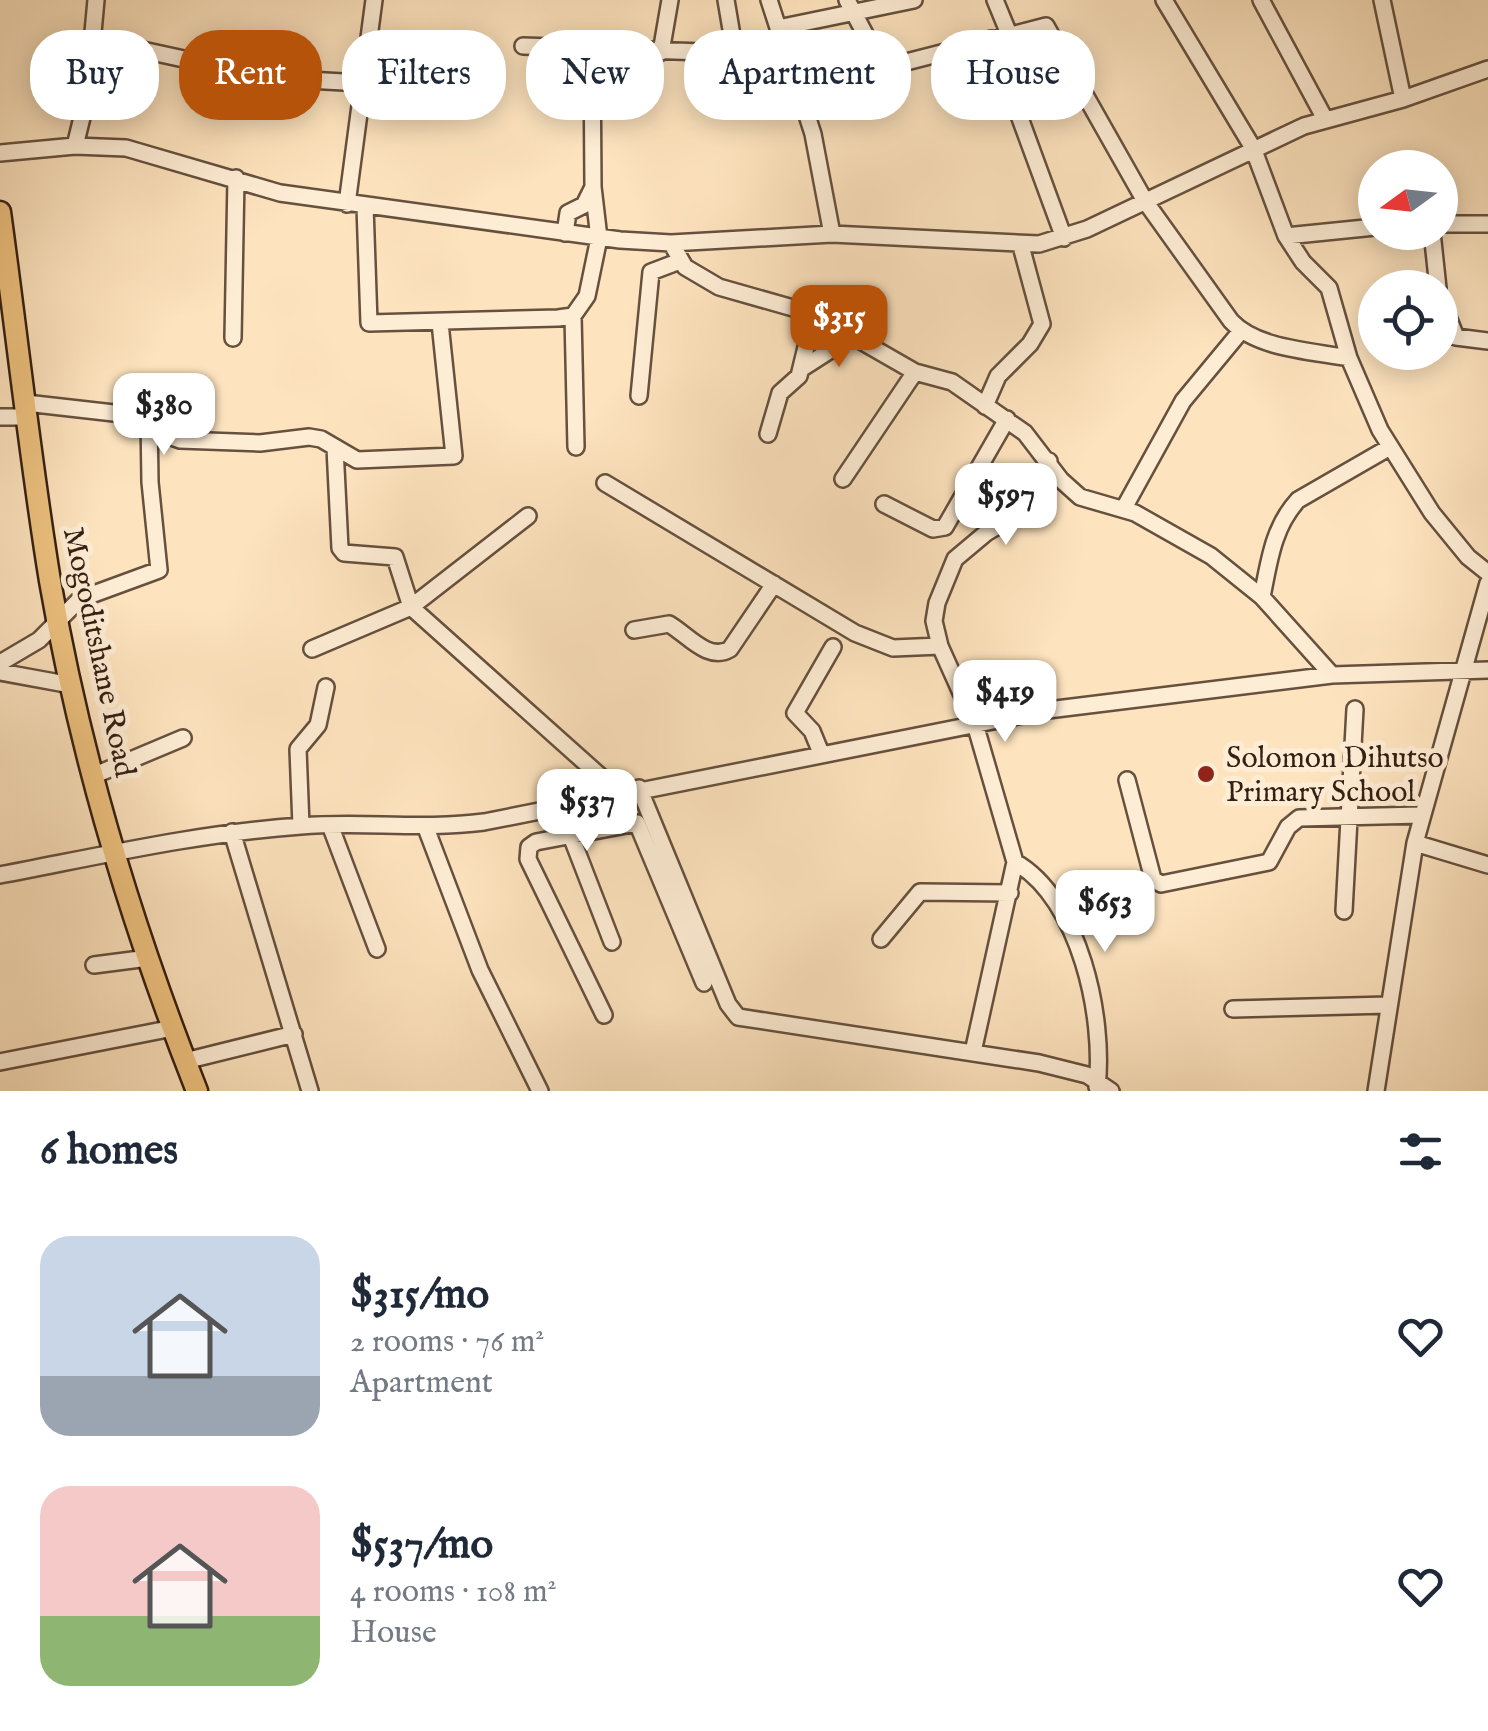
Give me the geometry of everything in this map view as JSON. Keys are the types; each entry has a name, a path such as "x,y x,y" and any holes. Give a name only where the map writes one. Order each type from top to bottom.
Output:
{"main road":[{"name":"Mogoditshane Road","path":"0,212 10,360 27,410 71,685 115,853 148,958 197,1091"}],"street":[{"path":"93,30 96,0"},
{"path":"370,30 374,0"},
{"path":"664,35 670,0"},
{"path":"726,0 731,30"},
{"path":"768,0 778,28 849,6 914,0"},
{"path":"995,0 1007,30"},
{"path":"1164,0 1253,148 1286,236 1302,262 1329,288 1349,358 1390,447 1432,513 1468,557 1488,573"},
{"path":"1261,0 1325,118"},
{"path":"1382,0 1404,100"},
{"path":"849,6 883,68 931,55"},
{"path":"1024,30 1040,26 1050,30"},
{"path":"159,54 271,78 342,83"},
{"path":"0,153 75,146 152,154 280,193 599,238 670,243 832,234 1021,246 1064,238 1325,118 1404,100 1488,69"},
{"path":"1095,111 1182,258 1241,332 1349,358"},
{"path":"75,146 81,120"},
{"path":"347,204 358,120"},
{"path":"576,447 573,316 587,296 599,238 593,187 593,120"},
{"path":"808,120 832,234"},
{"path":"1021,120 1064,238"},
{"path":"233,338 236,178"},
{"path":"566,233 568,214 584,204 593,187"},
{"path":"365,206 369,323 573,316"},
{"path":"1458,224 1488,224"},
{"path":"1286,236 1358,229"},
{"path":"670,243 680,261 718,287 814,314 916,372 952,382 1006,419 1080,497 1124,508 1192,541 1262,598 1332,675"},
{"path":"986,406 998,376 1030,344 1042,324 1021,246"},
{"path":"639,396 651,272 680,261"},
{"path":"768,434 780,393 796,380 814,314"},
{"path":"0,418 27,410 149,417 166,436 180,440 260,443 309,437 357,460 456,456 440,322"},
{"path":"1124,508 1184,401 1241,332"},
{"path":"800,369 854,335"},
{"path":"1458,337 1488,341"},
{"path":"843,480 916,372"},
{"path":"0,663 39,640 58,617 92,592 154,574 161,566 150,482 149,417"},
{"path":"884,504 933,529 945,527 1006,419"},
{"path":"1262,598 1273,544 1286,512 1298,500 1390,447"},
{"path":"335,448 340,548 344,553 395,558 411,607 618,792"},
{"path":"973,1052 1015,862 975,724 940,646 934,622 946,575 955,560 986,533 1035,504 1044,489 1049,462"},
{"path":"605,483 882,645 940,646"},
{"path":"312,648 411,607 528,516"},
{"path":"1376,1091 1415,842 1488,583"},
{"path":"634,630 669,624 712,654 722,654 730,650 774,584"},
{"path":"821,754 812,731 794,713 833,647"},
{"path":"0,875 232,832 330,825 426,828 484,822 618,792 1048,710 1332,675 1488,670"},
{"path":"0,672 71,685"},
{"path":"301,826 298,749 318,725 326,687"},
{"path":"1344,911 1355,709"},
{"path":"94,775 182,738"},
{"path":"1127,780 1153,879 1161,884 1269,862 1288,826 1300,818 1422,815"},
{"path":"639,788 728,1004 738,1017 1072,1070 1102,1088"},
{"path":"559,805 612,942"},
{"path":"604,1015 528,859 529,847 536,842 637,823 704,983"},
{"path":"330,825 377,948"},
{"path":"426,828 480,970 540,1091"},
{"path":"232,832 310,1091"},
{"path":"1415,842 1488,865"},
{"path":"1015,862 1048,890 1084,962 1095,1015 1102,1088"},
{"path":"882,939 920,892 1010,893"},
{"path":"94,965 148,958"},
{"path":"1234,1009 1388,1005"},
{"path":"0,1062 173,1028"},
{"path":"185,1061 294,1034"}],"place":[{"name":"Solomon Dihutso Primary School","path":"1206,774"}]}
